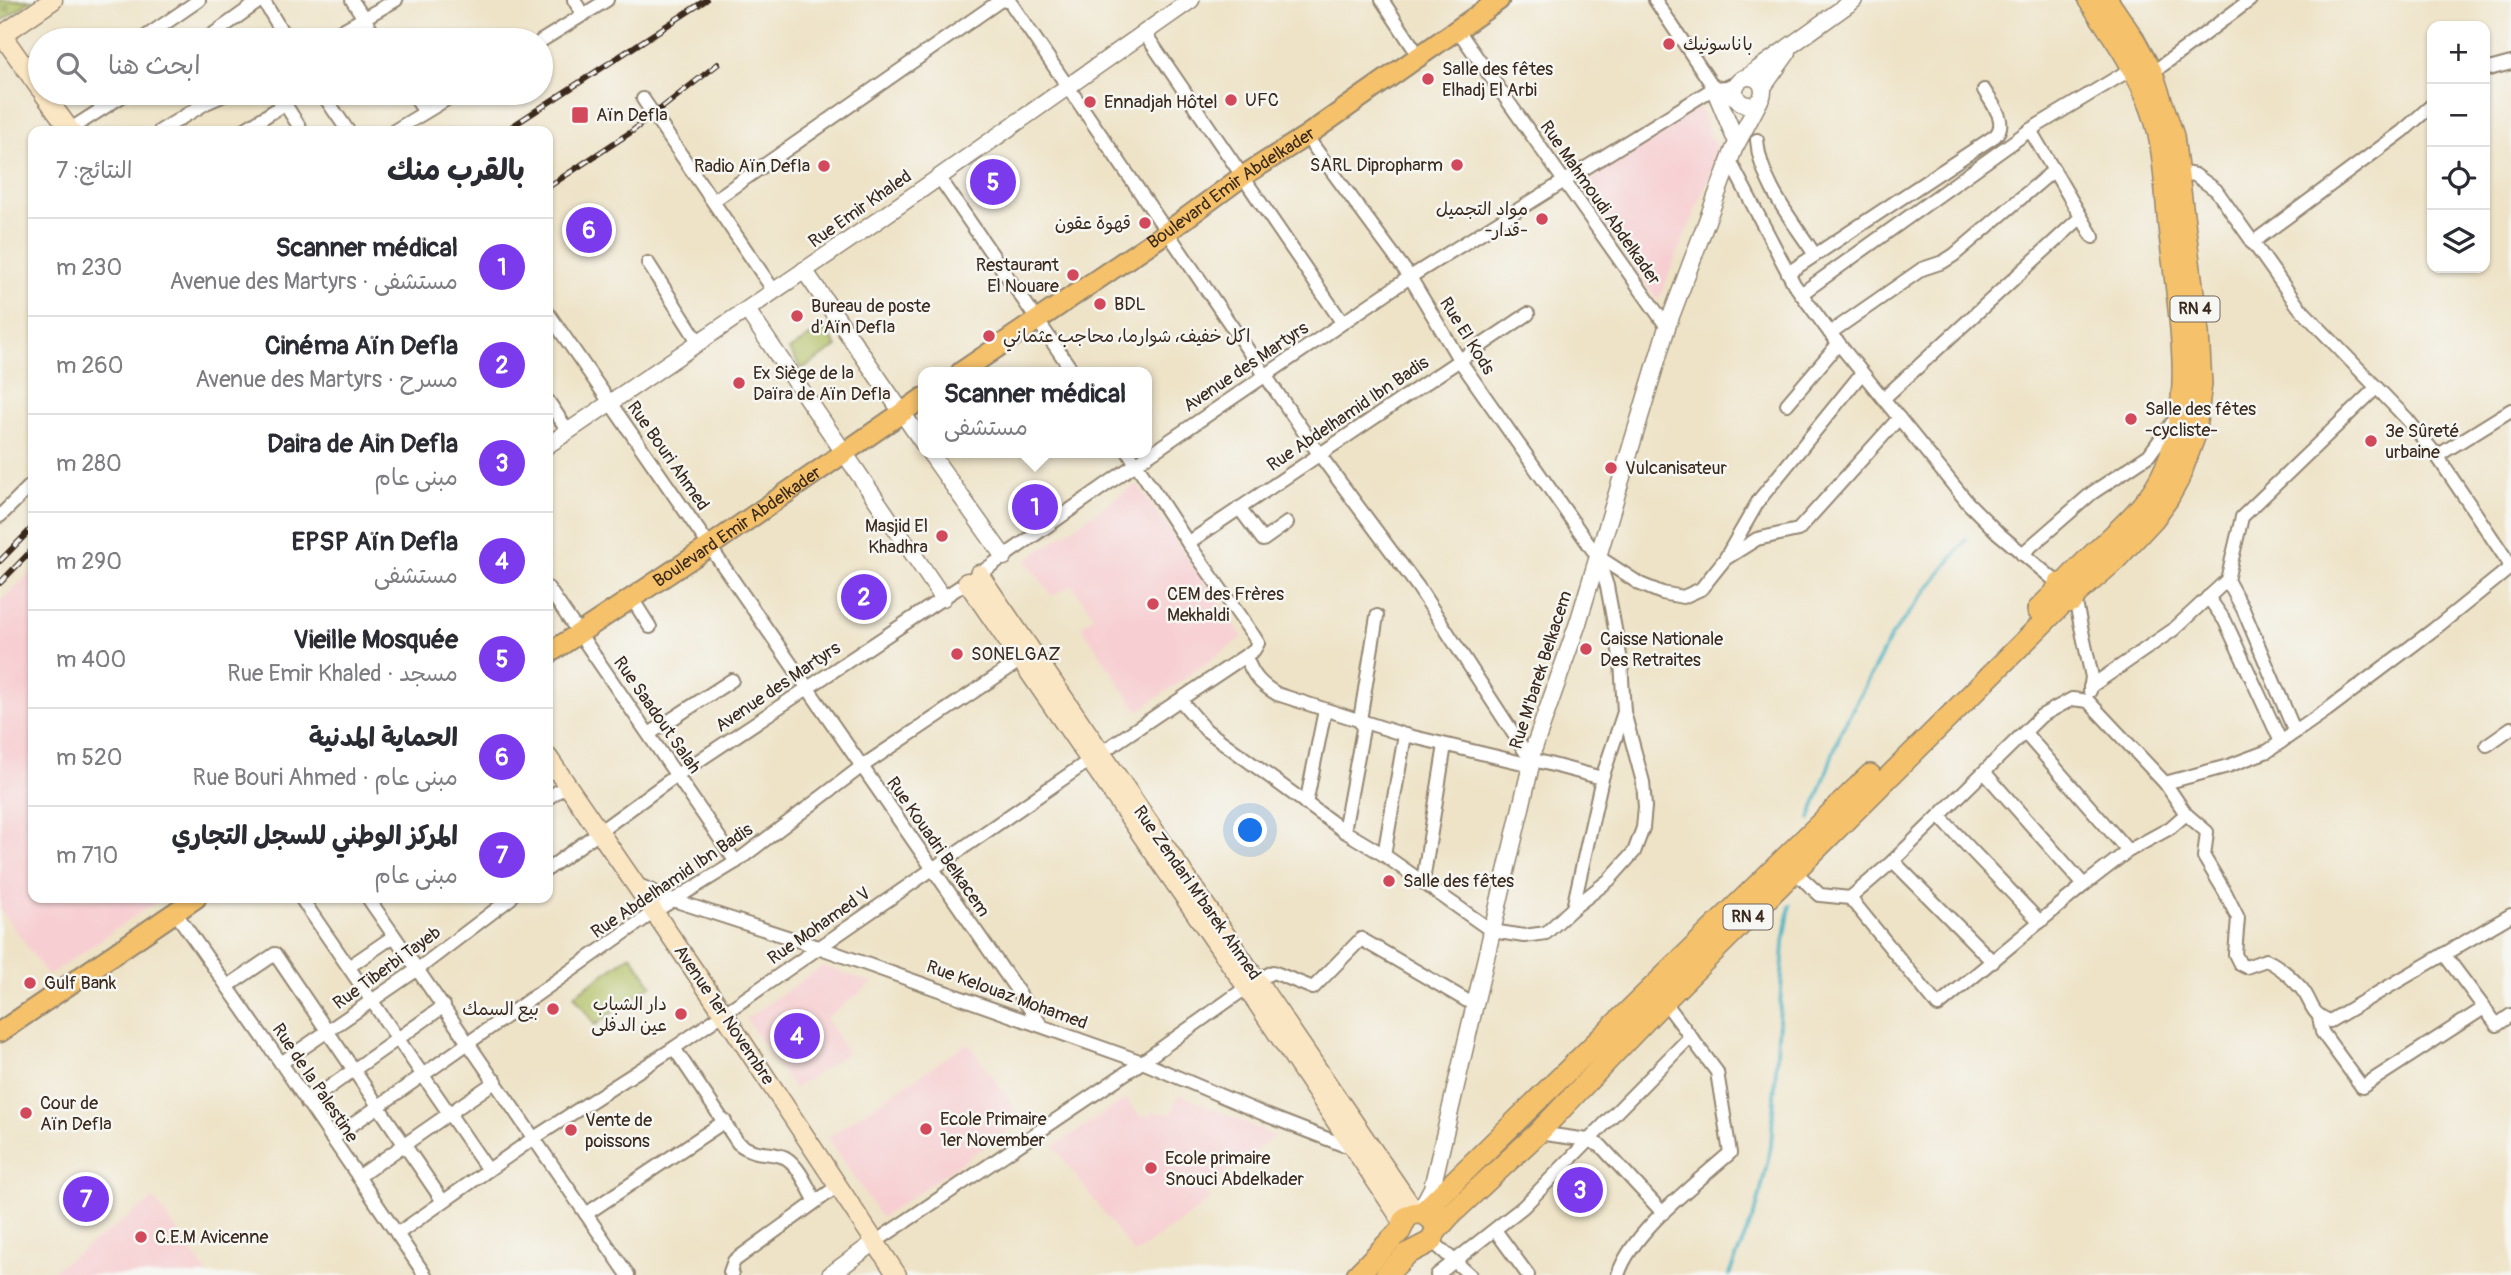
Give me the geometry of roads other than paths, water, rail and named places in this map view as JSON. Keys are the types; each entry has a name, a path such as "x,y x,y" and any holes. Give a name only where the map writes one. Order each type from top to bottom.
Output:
{"highway":[{"name":"RN 4","path":"1358,1274 1412,1218 2066,592 2114,561 2154,518 2178,480 2194,437 2201,384 2198,332 2173,136 2143,70 2089,0"},
{"name":"RN 4","path":"1386,1275 1407,1254 1428,1240 1449,1216 1538,1133 2066,592 2154,490 2172,453 2182,410 2184,381 2181,346 2160,148 2134,40 2107,0"},
{"path":"1412,1218 1431,1218 1428,1240 1404,1241 1412,1218"}],"main road":[{"path":"28,68 1,36 53,0"},
{"name":"Boulevard Emir Abdelkader","path":"968,367 1499,0"},
{"path":"56,105 67,126"},
{"name":"Boulevard Emir Abdelkader","path":"553,651 918,402"},
{"path":"973,578 1412,1218"},
{"name":"Avenue 1er Novembre","path":"553,764 724,1014 897,1275"},
{"path":"0,1032 185,903"}],"street":[{"path":"159,28 200,0"},
{"path":"222,28 262,0 280,28"},
{"path":"352,0 371,28"},
{"path":"348,28 396,0"},
{"path":"574,0 583,15"},
{"path":"553,34 607,0"},
{"path":"713,201 1001,0 1010,2 1066,88 1319,454 1418,587 1530,762"},
{"name":"Rue Emir Khaled","path":"553,442 747,310 1191,0"},
{"path":"1382,0 1419,55"},
{"path":"1655,0 1714,88 1733,149 1788,273 1801,294 1968,503 2066,592 2092,677 2088,701"},
{"path":"1801,294 2030,130 2143,70 2250,0"},
{"path":"1741,103 1735,92 1742,80 1848,2"},
{"name":"Rue Mahmoudi Abdelkader","path":"1457,29 1667,327"},
{"path":"1144,32 1342,323"},
{"name":"Rue M'barek Belkacem","path":"1412,1218 1432,1188 1530,762 1578,623 1667,327 1733,149 1774,70 1801,37"},
{"path":"2490,69 2511,63"},
{"path":"1714,88 1741,103 1751,105 1761,95 1757,79 1742,80"},
{"name":"Avenue des Martyrs","path":"1152,446 1265,375 1410,276 1714,88 1727,87 1742,80"},
{"path":"1788,273 1995,136 2001,130 2002,122 1984,90"},
{"path":"643,99 774,291"},
{"name":"Rue M'barek Belkacem","path":"1733,149 1741,103"},
{"path":"78,126 109,105"},
{"path":"173,126 195,105"},
{"path":"248,126 274,105"},
{"path":"285,105 299,126"},
{"path":"330,105 345,126"},
{"path":"420,105 425,113"},
{"path":"403,126 438,105"},
{"path":"2252,243 2403,131 2427,109"},
{"path":"2030,130 2093,237"},
{"name":"Rue El Kods","path":"1306,136 1410,276 1460,361 1597,556"},
{"path":"1757,140 1773,192 1815,255"},
{"path":"1787,404 1835,337 1922,269 1954,255 2054,170"},
{"path":"2165,783 2228,766 2268,751 2434,630 2511,566 2437,456 2407,419 2298,306 2216,190 2196,175 2178,172"},
{"path":"939,177 1070,367"},
{"path":"1884,398 2080,218"},
{"path":"648,263 699,343"},
{"path":"804,270 918,436"},
{"path":"747,310 943,598"},
{"name":"Rue Abdelhamid Ibn Badis","path":"1188,543 1528,314"},
{"name":"Rue Bouri Ahmed","path":"553,320 807,688"},
{"path":"1597,556 1640,584 1661,593 1683,597 1701,589 1725,559 1759,500 1862,373"},
{"path":"2090,687 2173,630 2227,580 2242,517 2376,388"},
{"path":"553,408 568,431"},
{"path":"2022,554 2092,493 2149,455 2182,410"},
{"path":"2437,456 2511,410"},
{"path":"1725,559 1757,539 1798,530 1899,418"},
{"path":"934,458 1004,556"},
{"path":"1133,458 1188,543"},
{"name":"Avenue des Martyrs","path":"598,830 973,578 1133,458"},
{"path":"0,516 28,488"},
{"path":"1239,508 1263,540 1287,523"},
{"name":"Rue Mohamed V","path":"397,1234 534,1138 724,1014 1095,756 1246,657 1258,643 1188,543"},
{"path":"1181,701 1206,730 1344,831 1423,881 1492,932 1524,936 1546,933 1609,880 1634,852 1643,828 1643,782 1624,712 1621,661 1607,586 1597,556"},
{"path":"2227,580 2244,609 2295,732"},
{"name":"Rue Saadout Salah","path":"553,596 736,862"},
{"path":"631,597 650,627"},
{"path":"2208,597 2225,621 2281,742"},
{"path":"1344,831 1363,729 1360,720 1377,616"},
{"name":"Rue Abdelhamid Ibn Badis","path":"332,1139 654,912 736,862 861,767 1027,657"},
{"path":"1246,657 1260,684 1278,694 1325,710 1445,745 1602,778"},
{"path":"649,734 732,680"},
{"name":"Rue Kouadri Belkacem","path":"807,688 1041,1025"},
{"path":"1850,898 1892,862 2041,716 2072,699 2088,701 2165,783 2186,814 2207,832 2204,857 2238,918 2235,954 2240,964 2246,967 2266,960 2278,965 2303,991 2310,1008 2319,1017 2330,1021 2511,915"},
{"path":"1307,804 1325,710"},
{"path":"1573,908 1602,778 1624,712"},
{"path":"2487,745 2511,728"},
{"path":"2025,733 2128,852"},
{"path":"1384,855 1405,734"},
{"path":"1423,881 1445,745"},
{"path":"1985,773 2084,885"},
{"path":"553,795 567,785"},
{"path":"1794,871 1820,895 1850,898 1938,1006 2084,885 2128,852 2171,828 2186,814"},
{"path":"1939,816 2040,922"},
{"path":"553,865 598,830"},
{"path":"1892,862 1993,962"},
{"name":"Rue Kelouaz Mohamed","path":"634,883 673,900 818,947 1142,1062 1343,1145 1354,1136"},
{"name":"Rue de la Palestine","path":"185,903 228,986 425,1275"},
{"path":"305,903 488,1170"},
{"path":"371,903 628,1275"},
{"name":"Rue Tiberbi Tayeb","path":"281,1063 418,970 505,903"},
{"path":"350,966 394,936"},
{"path":"830,1275 1273,972 1313,988 1361,939 1476,1006"},
{"path":"228,986 275,954 442,1200"},
{"path":"2444,954 2497,1024 2511,1015"},
{"path":"1618,1275 1633,1247 1663,1213 1730,1153 1717,1072 1664,1001"},
{"path":"307,1103 444,1006"},
{"path":"2319,1017 2322,1032 2362,1087 2484,1008"},
{"path":"1437,1275 1523,1207 1690,1037"},
{"path":"674,1048 738,1143 749,1151 786,1158 794,1165 815,1200"},
{"path":"358,1177 496,1081"},
{"path":"586,1214 725,1121"},
{"path":"1538,1133 1588,1140 1601,1146 1663,1213"},
{"path":"732,1275 730,1272 734,1261 839,1185"},
{"path":"1495,1230 1528,1275"},
{"path":"1428,1240 1455,1259 1470,1275"}],"waterway":[{"path":"1810,819 1841,731 1892,635 1966,540"},
{"path":"1729,1275 1757,1207 1771,1146 1784,943 1790,905"}],"railway":[{"path":"553,100 706,0"},
{"path":"553,184 631,132 718,64"},
{"path":"513,126 545,105"},
{"path":"0,561 28,532"},
{"path":"0,583 28,554"}],"place":[{"name":"باناسونيك","path":"1669,44"},
{"name":"Salle des fêtes Elhadj El Arbi","path":"1428,79"},
{"name":"UFC","path":"1231,100"},
{"name":"Ennadjah Hôtel","path":"1090,102"},
{"name":"Aïn Defla","path":"580,115"},
{"name":"SARL Dipropharm","path":"1457,165"},
{"name":"Radio Aïn Defla","path":"824,166"},
{"name":"Vieille Mosquée","path":"993,182"},
{"name":"مواد التجميل -قدار-","path":"1542,219"},
{"name":"قهوة عقون","path":"1145,223"},
{"name":"الحماية المدنية","path":"589,230"},
{"name":"Restaurant El Nouare","path":"1073,275"},
{"name":"BDL","path":"1100,304"},
{"name":"Bureau de poste d'Aïn Defla","path":"797,316"},
{"name":"اكل خفيف، شوارما، محاجب عثماني","path":"989,336"},
{"name":"Ex Siège de la Daïra de Aïn Defla","path":"739,383"},
{"name":"Salle des fêtes -cycliste-","path":"2131,419"},
{"name":"3e Sûreté urbaine","path":"2371,441"},
{"name":"Vulcanisateur","path":"1611,468"},
{"name":"Scanner médical","path":"1035,507"},
{"name":"Masjid El Khadhra","path":"942,536"},
{"name":"Cinéma Aïn Defla","path":"864,597"},
{"name":"CEM des Frères Mekhaldi","path":"1153,604"},
{"name":"Caisse Nationale Des Retraites","path":"1586,649"},
{"name":"SONELGAZ","path":"957,654"},
{"name":"Salle des fêtes","path":"1389,881"},
{"name":"Gulf Bank","path":"30,983"},
{"name":"بيع السمك","path":"553,1009"},
{"name":"دار الشباب عين الدفلى","path":"681,1014"},
{"name":"EPSP Aïn Defla","path":"797,1036"},
{"name":"Cour de Aïn Defla","path":"26,1113"},
{"name":"Ecole Primaire 1er November","path":"926,1129"},
{"name":"Vente de poissons","path":"571,1130"},
{"name":"Ecole primaire Snouci Abdelkader","path":"1151,1168"},
{"name":"Daira de Ain Defla","path":"1580,1190"},
{"name":"المركز الوطني للسجل التجاري","path":"86,1199"},
{"name":"C.E.M Avicenne","path":"141,1237"}]}
